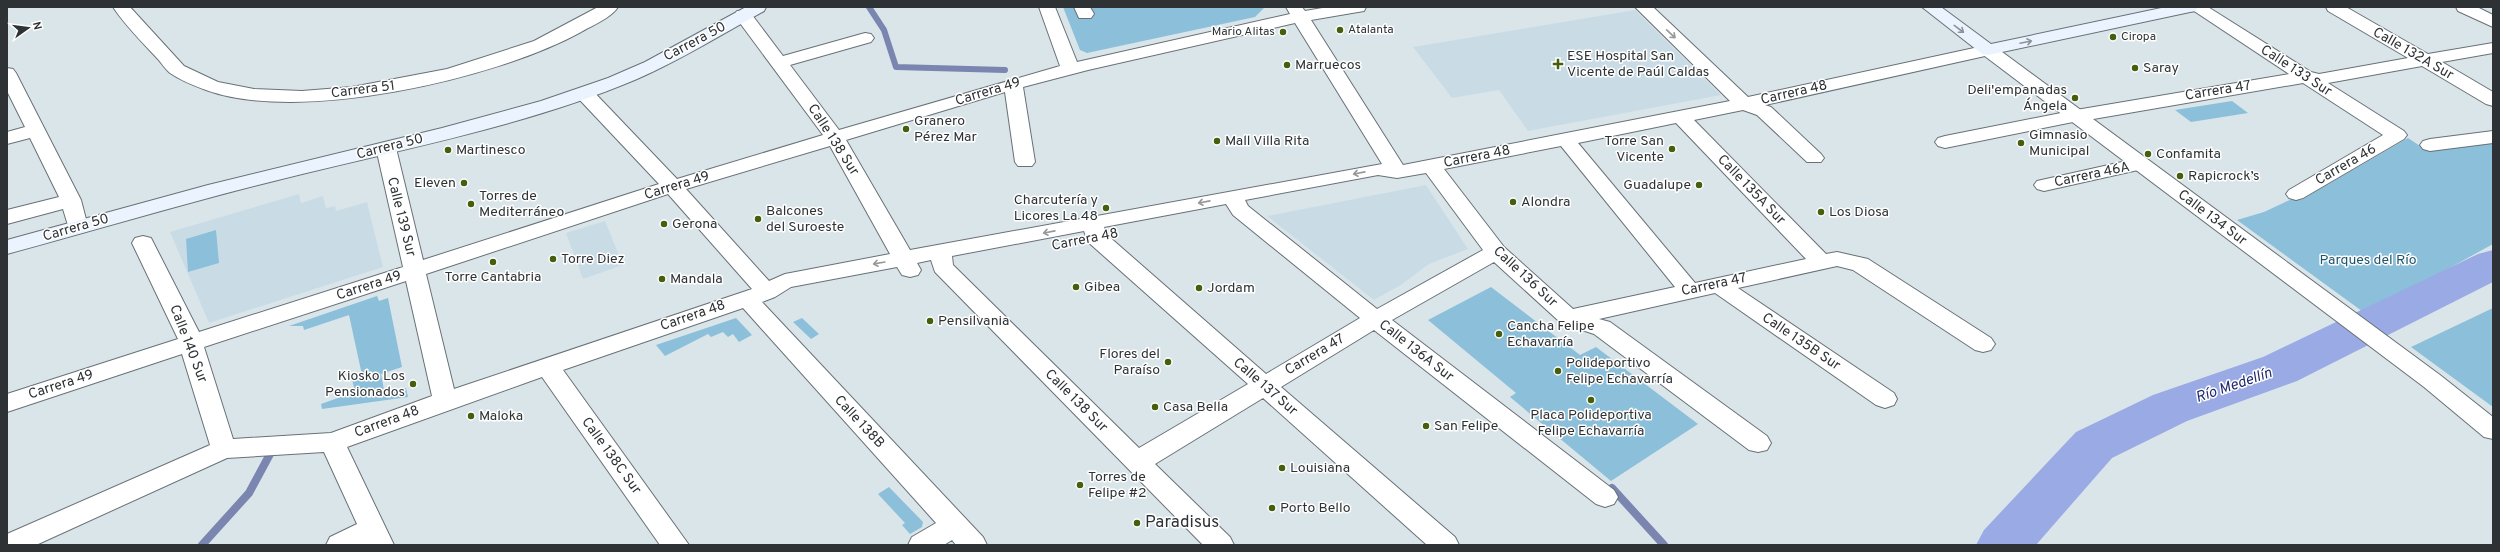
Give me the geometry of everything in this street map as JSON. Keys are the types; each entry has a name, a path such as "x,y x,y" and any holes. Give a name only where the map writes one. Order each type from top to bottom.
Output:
{"main road":[{"name":"Calle 134 Sur","path":"1930,7 1988,50"},
{"name":"Carrera 48","path":"1988,50 2190,7"},
{"name":"Carrera 50","path":"7,247 77,227 386,148 584,93 647,68 751,11"}],"street":[{"name":"Carrera 51","path":"125,12 177,70 220,88 242,93 268,96 313,95 385,88 475,67 532,49 610,7"},
{"path":"1047,7 1070,68"},
{"name":"Carrera 49","path":"7,403 673,187 1013,84 1070,68 1297,12 1358,7"},
{"path":"1643,7 1756,105 1814,158"},
{"path":"1662,7 1756,105"},
{"name":"Calle 133 Sur","path":"2196,7 2397,135"},
{"name":"Calle 132A Sur","path":"2334,7 2493,100"},
{"path":"2464,7 2493,22"},
{"name":"Calle 138 Sur","path":"751,11 779,63 835,138 907,266"},
{"path":"1297,12 1397,172"},
{"path":"779,63 865,38"},
{"name":"Carrera 47","path":"1945,142 2147,102 2305,77 2319,79 2493,48"},
{"name":"Carrera 48","path":"10,545 224,449 332,442 445,401 757,295 787,295 907,266 1237,204 1387,183 1397,172 1682,117 1756,105 1988,50"},
{"name":"Calle 134 Sur","path":"1988,50 2432,381 2493,430"},
{"path":"7,73 71,200 77,227"},
{"path":"1013,84 1025,162"},
{"name":"Calle 138B","path":"584,93 673,187 757,295 954,525 973,545"},
{"name":"Calle 135A Sur","path":"1682,117 1821,262"},
{"path":"7,138 37,130"},
{"name":"Carrera 46","path":"2296,194 2397,135"},
{"path":"2430,145 2493,137"},
{"path":"1565,139 1690,290"},
{"name":"Calle 139 Sur","path":"386,148 445,401"},
{"name":"Carrera 46A","path":"2044,185 2140,164"},
{"name":"Calle 136 Sur","path":"1431,166 1496,252 1569,318 1602,328 1758,443"},
{"name":"Carrera 50","path":"7,217 71,200"},
{"name":"Calle 136A Sur","path":"1237,204 1376,320 1605,497"},
{"name":"Calle 137 Sur","path":"1094,231 1263,386 1446,545"},
{"name":"Calle 140 Sur","path":"143,243 190,344 224,449"},
{"name":"Carrera 47","path":"1137,462 1263,386 1496,252"},
{"name":"Carrera 47","path":"1569,318 1690,290 1837,259 1860,264 1983,344"},
{"name":"Calle 138 Sur","path":"941,260 1137,462 1220,545"},
{"name":"Calle 135B Sur","path":"1718,285 1885,399"},
{"name":"Calle 138C Sur","path":"547,366 676,545"},
{"path":"332,442 375,537 340,545"},
{"path":"922,545 954,525"}],"shaded area":[{"name":"ESE Hospital San Vicente de Paúl Caldas","path":"1635,10 1721,95 1528,131 1499,90 1452,98 1413,47"},
{"path":"1426,185 1468,249 1429,264 1401,285 1374,300 1267,216"},
{"path":"299,194 301,203 323,196 326,208 335,206 336,211 367,202 383,267 209,323 170,232"},
{"path":"605,221 623,265 583,279 566,233"}],"green space":[{"path":"1063,7 1265,7 1255,17 1087,53 1080,50"},
{"path":"2232,101 2248,113 2191,122 2175,110"},
{"name":"Parques del Río","path":"2408,138 2423,148 2493,139 2493,244 2366,314 2237,220 2264,212 2292,199 2301,200"},
{"path":"216,230 219,263 188,272 186,239"},
{"name":"Polideportivo Felipe Echavarría","path":"1491,287 1580,355 1596,347 1698,424 1611,481 1510,397 1516,393 1428,320"},
{"path":"377,296 379,301 388,298 402,367 381,374 385,395 406,388 408,397 322,409 321,404 355,392 352,379 362,375 349,315 304,330 303,326 289,326"},
{"path":"2493,308 2493,407 2411,347"},
{"path":"736,318 752,335 739,342 733,334 728,337 723,332 711,337 708,334 665,356 656,345"},
{"path":"802,318 819,334 811,339 793,322"},
{"path":"889,487 923,522 922,527 910,534 902,525 905,523 878,494"}],"waterway":[{"path":"869,7 884,30 896,67 1005,70"},
{"name":"Río Medellín","path":"2003,545 2094,445 2170,408 2280,369 2493,264"},
{"path":"202,545 249,493 270,454"},
{"path":"1612,488 1664,545"}],"place":[{"name":"Atalanta","path":"1340,30"},
{"name":"Mario Alitas","path":"1283,32"},
{"name":"Ciropa","path":"2113,37"},
{"name":"ESE Hospital San Vicente de Paúl Caldas","path":"1558,64"},
{"name":"Marruecos","path":"1287,65"},
{"name":"Saray","path":"2135,68"},
{"name":"Deli'empanadas Ángela","path":"2075,98"},
{"name":"Granero Pérez Mar","path":"906,129"},
{"name":"Mall Villa Rita","path":"1217,141"},
{"name":"Gimnasio Municipal","path":"2021,143"},
{"name":"Torre San Vicente","path":"1672,149"},
{"name":"Martinesco","path":"448,150"},
{"name":"Confamita","path":"2148,154"},
{"name":"Rapicrock’s","path":"2180,176"},
{"name":"Eleven","path":"464,183"},
{"name":"Guadalupe","path":"1699,185"},
{"name":"Alondra","path":"1513,202"},
{"name":"Torres de Mediterráneo","path":"471,204"},
{"name":"Charcutería y Licores La 48","path":"1106,208"},
{"name":"Los Diosa","path":"1821,212"},
{"name":"Balcones del Suroeste","path":"758,219"},
{"name":"Gerona","path":"664,224"},
{"name":"Torre Diez","path":"553,259"},
{"name":"Torre Cantabria","path":"493,262"},
{"name":"Mandala","path":"662,279"},
{"name":"Gibea","path":"1076,287"},
{"name":"Jordam","path":"1199,288"},
{"name":"Pensilvania","path":"930,321"},
{"name":"Cancha Felipe Echavarría","path":"1499,334"},
{"name":"Flores del Paraíso","path":"1168,362"},
{"name":"Polideportivo Felipe Echavarría","path":"1558,371"},
{"name":"Kiosko Los Pensionados","path":"413,384"},
{"name":"Placa Polideportiva Felipe Echavarría","path":"1591,400"},
{"name":"Casa Bella","path":"1155,407"},
{"name":"Maloka","path":"471,416"},
{"name":"San Felipe","path":"1426,426"},
{"name":"Louisiana","path":"1282,468"},
{"name":"Torres de Felipe #2","path":"1080,485"},
{"name":"Porto Bello","path":"1272,508"},
{"name":"Paradisus","path":"1137,523"}]}
